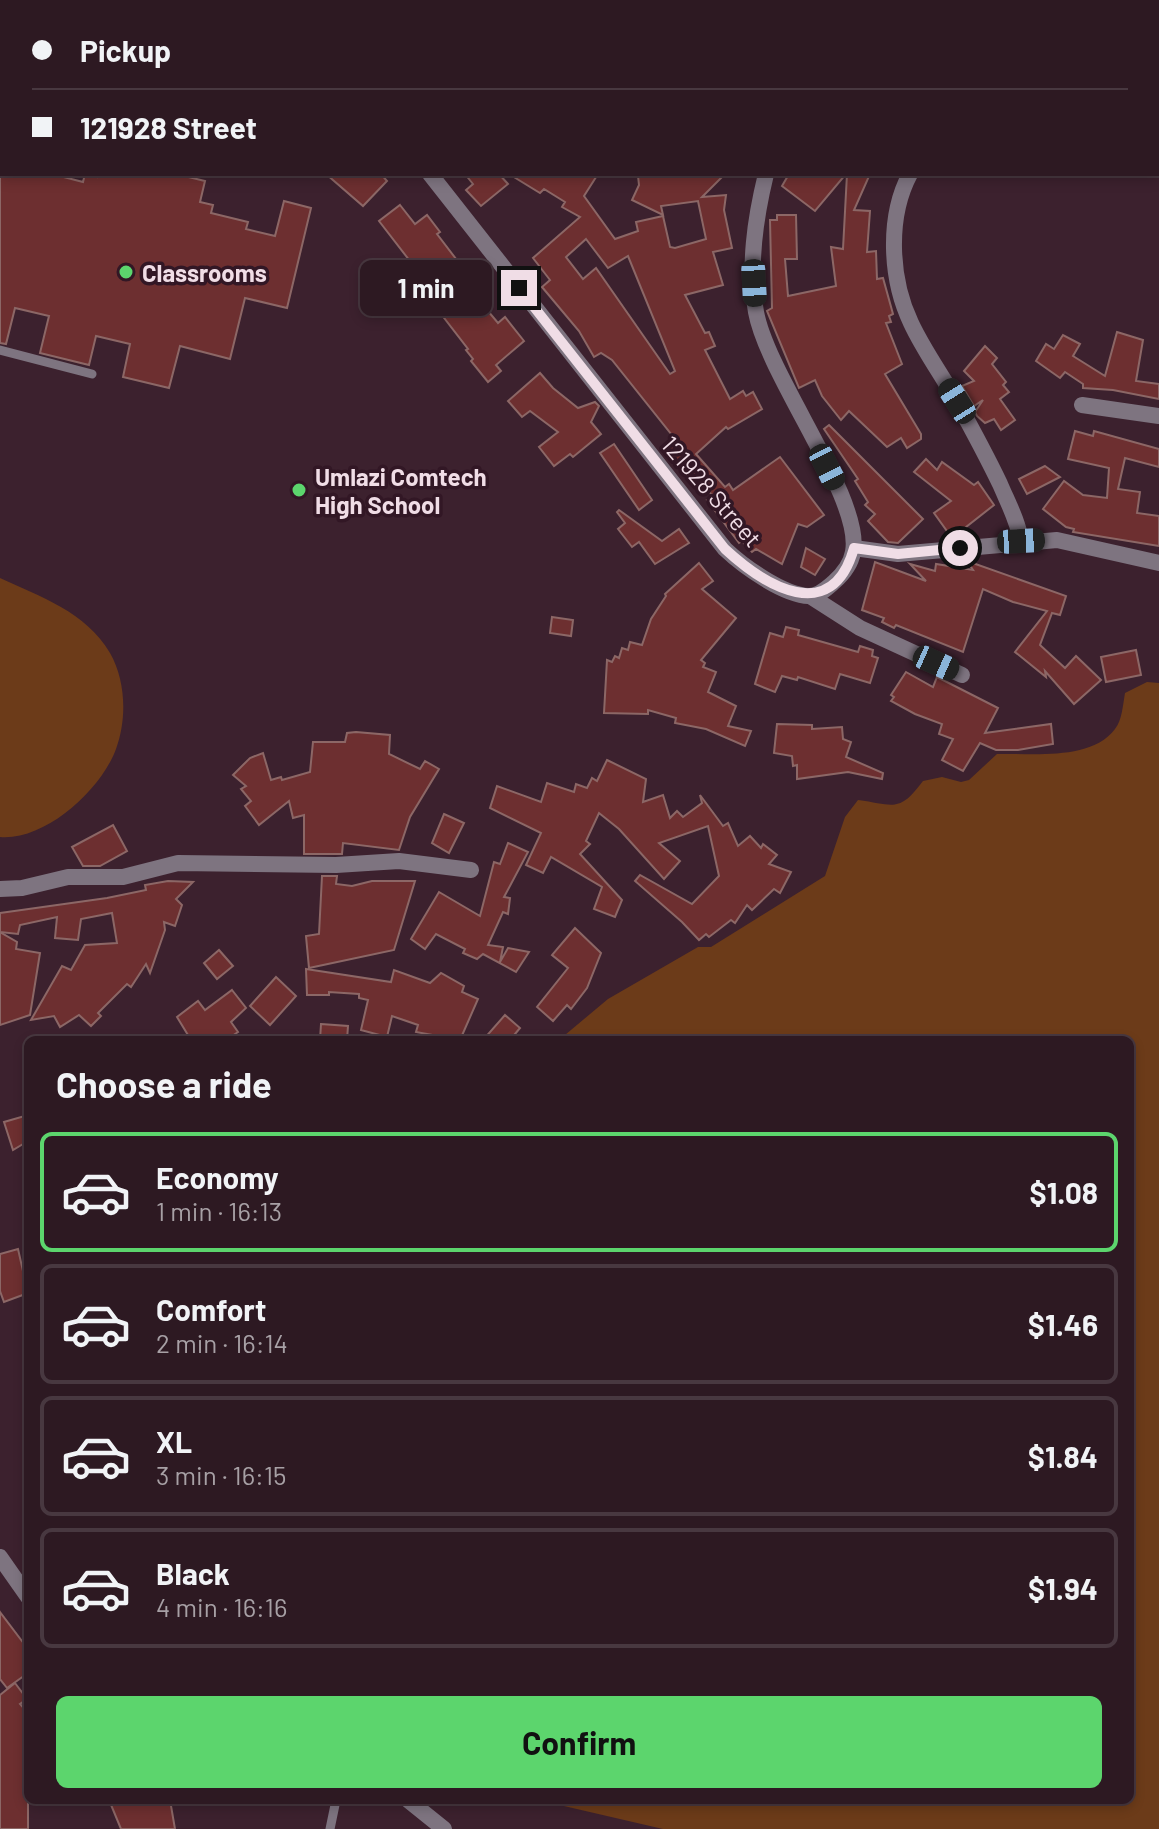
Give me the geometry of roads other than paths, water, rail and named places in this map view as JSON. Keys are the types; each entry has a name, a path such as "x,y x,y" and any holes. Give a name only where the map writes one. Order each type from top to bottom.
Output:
{"street":[{"name":"121928 Street","path":"432,176 725,549 760,575 793,592 810,596 860,628 962,675"},
{"path":"766,176 757,212 753,254 756,311 773,366 837,486 849,519 854,548 851,561 840,577 822,592 810,596"},
{"path":"909,176 898,207 894,234 901,295 921,343 992,469 1017,521 1021,541"},
{"path":"1082,405 1159,416"},
{"path":"854,548 898,554 1057,540 1159,563"},
{"path":"0,889 22,888 68,877 123,877 178,863 336,865 399,861 471,870"},
{"path":"0,1557 24,1591"},
{"path":"413,1804 444,1829"}],"lane":[{"path":"0,350 92,374"},
{"path":"330,1829 335,1804"}],"place":[{"name":"Classrooms","path":"126,272"},
{"name":"Umlazi Comtech High School","path":"299,490"}]}
